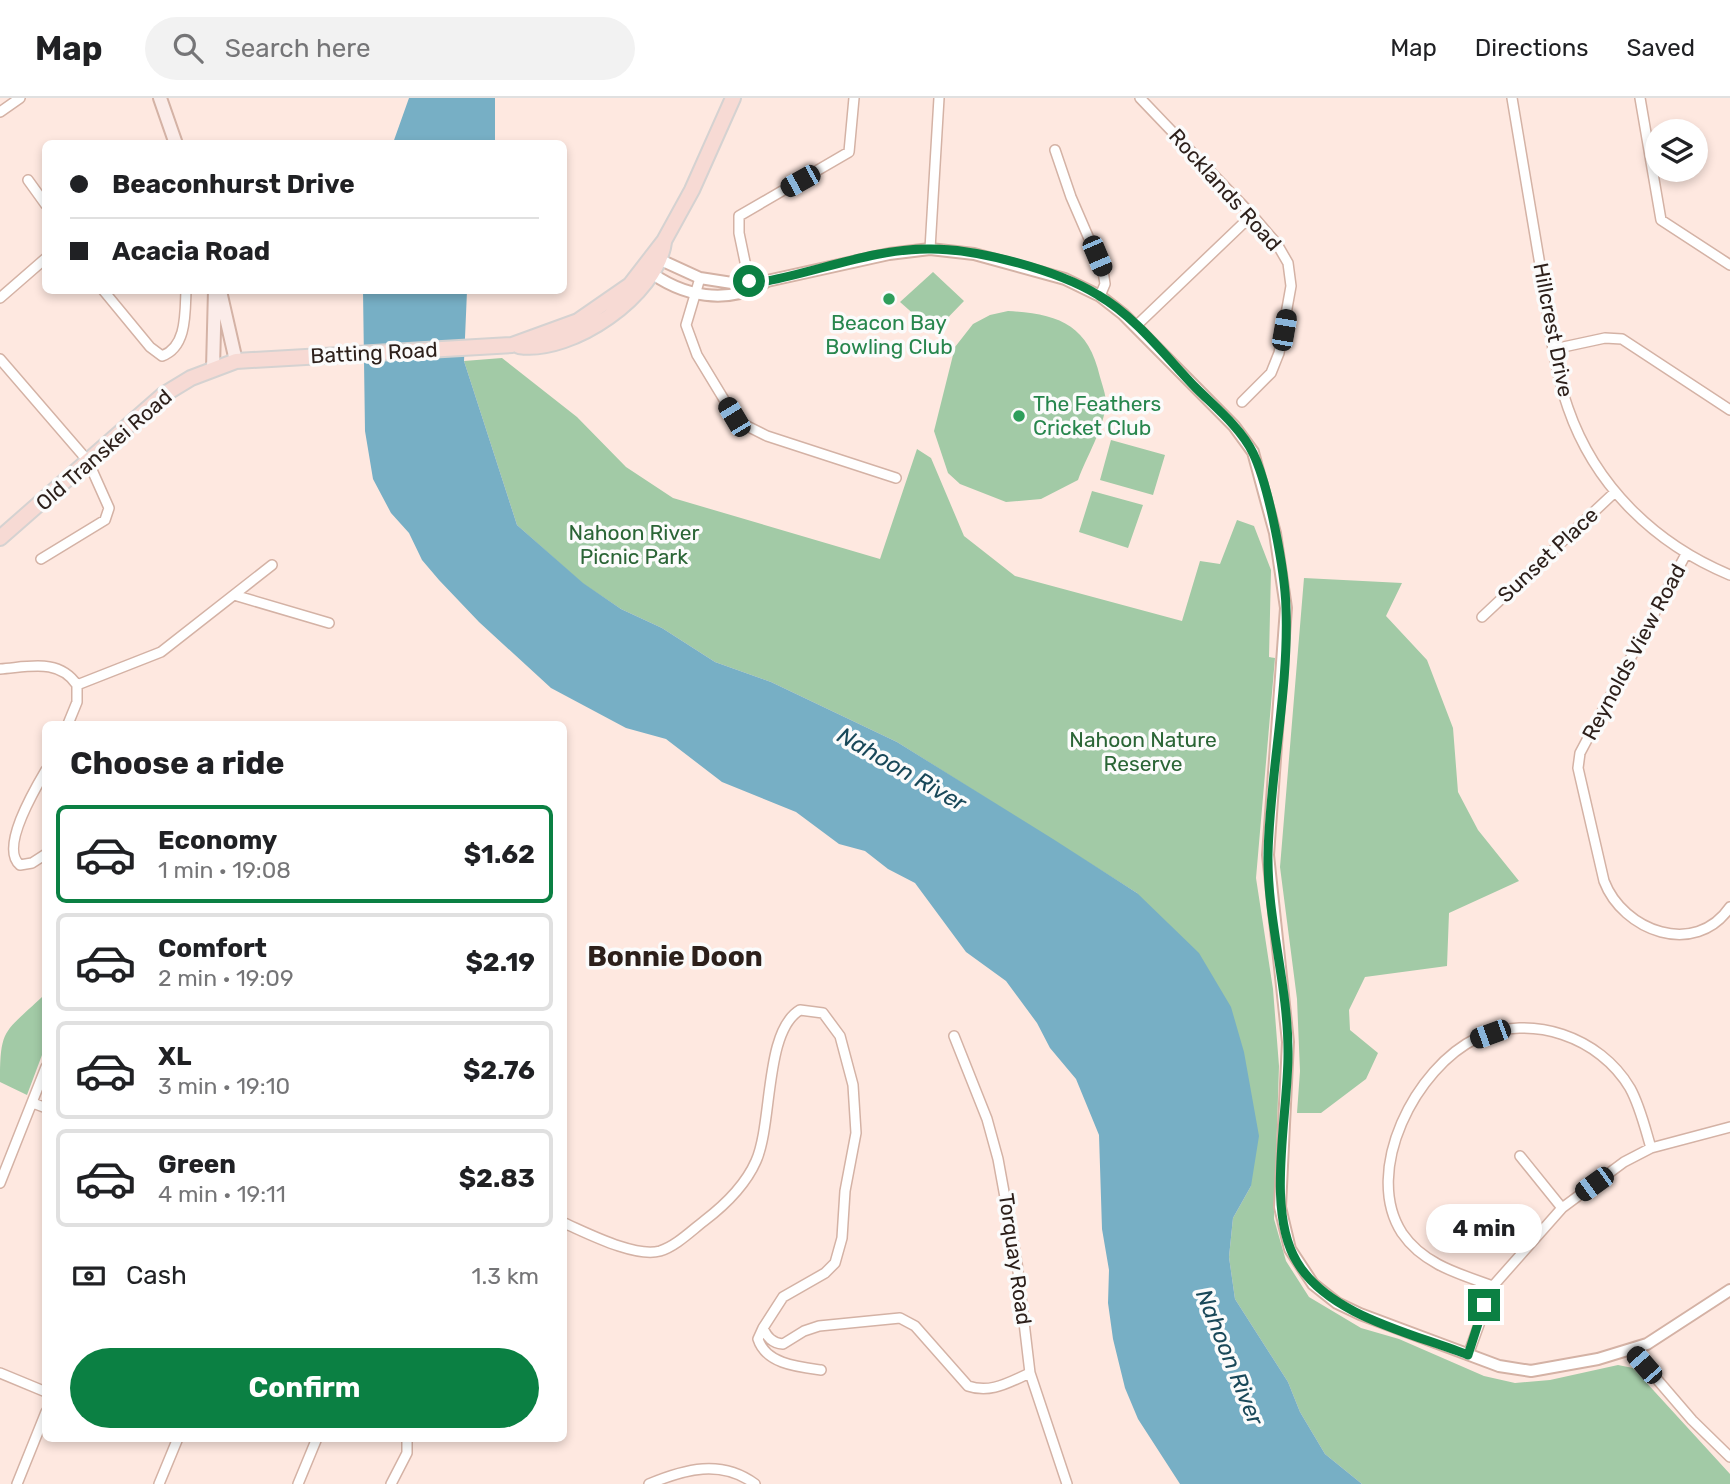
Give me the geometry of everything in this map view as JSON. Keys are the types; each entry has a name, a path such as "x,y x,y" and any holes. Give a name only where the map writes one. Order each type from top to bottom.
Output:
{"main road":[{"path":"160,98 175,140"},
{"path":"652,264 692,190 733,98"},
{"name":"Batting Road","path":"236,361 512,345 578,321 630,285 652,264"},
{"path":"213,368 218,294"},
{"path":"219,294 236,361"},
{"name":"Old Transkei Road","path":"2,540 163,395 213,368 236,361"}],"street":[{"path":"0,111 20,98"},
{"path":"749,281 738,233 739,216 849,152 855,98"},
{"path":"930,249 939,98"},
{"name":"Rocklands Road","path":"1140,98 1252,215 1284,254 1291,286 1276,364 1242,402"},
{"name":"Hillcrest Drive","path":"1512,98 1554,349 1569,410 1594,463 1615,492 1652,529 1686,554 1730,575"},
{"path":"1640,98 1661,220 1730,265"},
{"path":"1055,150 1071,197 1103,271 1105,284 1100,296"},
{"path":"28,180 42,199"},
{"path":"1136,326 1252,215"},
{"path":"652,264 695,294 739,294 767,281 889,254 930,249 974,254 1065,279 1100,296 1136,326 1234,426 1253,452 1283,574 1286,608 1283,691 1268,855 1288,1033 1280,1207 1285,1238 1306,1276 1337,1303 1499,1366 1531,1371 1555,1369 1630,1349 1669,1332 1730,1290"},
{"path":"0,298 42,261"},
{"path":"652,264 721,282 767,281"},
{"path":"699,278 686,325 697,355 737,421 767,436 896,478"},
{"name":"Old Transkei Road","path":"106,294 153,351 165,355 175,347 182,332 186,294"},
{"path":"1554,349 1605,338 1622,339 1730,410"},
{"path":"0,359 88,461 105,496 108,517 41,559"},
{"name":"Sunset Place","path":"1482,617 1615,492"},
{"name":"Reynolds View Road","path":"1686,554 1580,753 1578,768 1604,881 1608,891 1628,916 1652,930 1676,935 1707,927 1730,907"},
{"path":"77,685 161,652 272,565"},
{"path":"234,595 329,623"},
{"path":"0,669 55,667 65,671 77,685 77,702 69,721"},
{"path":"42,777 9,832 5,848 10,858 20,864 33,863 42,857"},
{"path":"567,1224 630,1249 649,1252 667,1248 712,1215 741,1186 758,1155 779,1043 786,1025 800,1010 823,1013 840,1036 857,1108 841,1245 832,1266 783,1297 758,1339 767,1354 792,1365 821,1370"},
{"path":"1493,1286 1446,1268 1419,1250 1397,1223 1388,1193 1390,1155 1396,1135 1423,1087 1457,1052 1477,1038 1517,1029 1544,1029 1584,1043 1608,1060 1626,1081 1640,1111 1651,1148"},
{"name":"Torquay Road","path":"954,1036 987,1119 1006,1190 1030,1373 1067,1484"},
{"path":"0,1183 42,1078"},
{"path":"33,1103 42,1106"},
{"path":"1468,1355 1493,1286 1509,1264 1562,1208 1624,1162 1651,1148 1730,1126"},
{"path":"1520,1156 1562,1208"},
{"path":"763,1328 771,1340 783,1344 813,1327 896,1317 915,1326 968,1386 979,1389 995,1388 1030,1373"},
{"path":"1630,1349 1692,1420 1730,1457"},
{"path":"0,1373 42,1390"},
{"path":"17,1484 42,1422"},
{"path":"159,1484 176,1442"},
{"path":"298,1484 315,1442"},
{"path":"391,1484 407,1453 407,1442"},
{"path":"649,1484 710,1467 731,1471 755,1484"}],"green space":[{"path":"933,272 964,301 934,332 900,302"},
{"name":"The Feathers Cricket Club","path":"1008,311 1056,319 1079,334 1095,359 1106,403 1099,432 1078,480 1041,499 1006,502 960,484 948,473 934,431 955,347 973,324 990,315"},
{"name":"Nahoon Nature Reserve","path":"502,358 577,417 626,467 673,498 880,559 917,449 931,458 964,536 1015,576 1182,621 1200,561 1220,564 1237,520 1254,526 1271,570 1269,657 1275,658 1256,878 1273,989 1279,1066 1274,1219 1286,1261 1309,1297 1361,1328 1399,1339 1484,1376 1515,1383 1550,1380 1618,1365 1633,1368 1730,1474 1730,1484 1362,1484 1325,1454 1300,1412 1288,1382 1235,1299 1229,1257 1233,1218 1251,1186 1137,893 897,742 771,682 715,662 662,628 621,609 582,583 517,525 464,361"},
{"path":"1111,440 1165,455 1153,495 1100,480"},
{"path":"1092,491 1143,505 1128,548 1079,532"},
{"path":"1304,578 1402,583 1386,616 1427,660 1453,728 1458,792 1478,830 1519,881 1449,913 1447,966 1365,977 1349,1010 1350,1030 1378,1053 1366,1079 1321,1113 1297,1113 1300,1071 1297,999 1280,867"},
{"path":"42,997 42,1055 27,1095 0,1082 3,1041 12,1025"}],"water":[{"path":"409,98 495,98 495,140 394,140"},
{"name":"Nahoon River","path":"363,294 467,294 464,361 517,525 583,583 621,609 662,628 715,662 771,682 897,742 1053,839 1137,893 1199,953 1231,1007 1244,1052 1259,1136 1251,1186 1233,1218 1229,1257 1235,1299 1288,1382 1300,1412 1325,1454 1362,1484 1180,1484 1138,1419 1125,1388 1113,1339 1108,1303 1109,1270 1102,1229 1099,1135 1076,1079 1050,1048 1037,1023 1006,981 966,952 915,883 888,869 865,851 839,844 796,812 722,782 666,739 626,728 551,688 479,622 422,560 409,533 391,513 373,479 365,431"}],"place":[{"name":"Beacon Bay Bowling Club","path":"889,299"},
{"name":"The Feathers Cricket Club","path":"1019,416"}],"district":[{"name":"Bonnie Doon","path":"675,956"}],"route":[{"path":"749,281 767,281 889,254 930,249 974,254 1065,279 1100,296 1123,314 1234,426 1253,452 1275,533 1286,608 1283,691 1268,855 1288,1042 1288,1087 1280,1207 1285,1238 1306,1276 1337,1303 1468,1355 1484,1305"}],"park label":[{"name":"Nahoon River Picnic Park","path":"634,545"}]}
